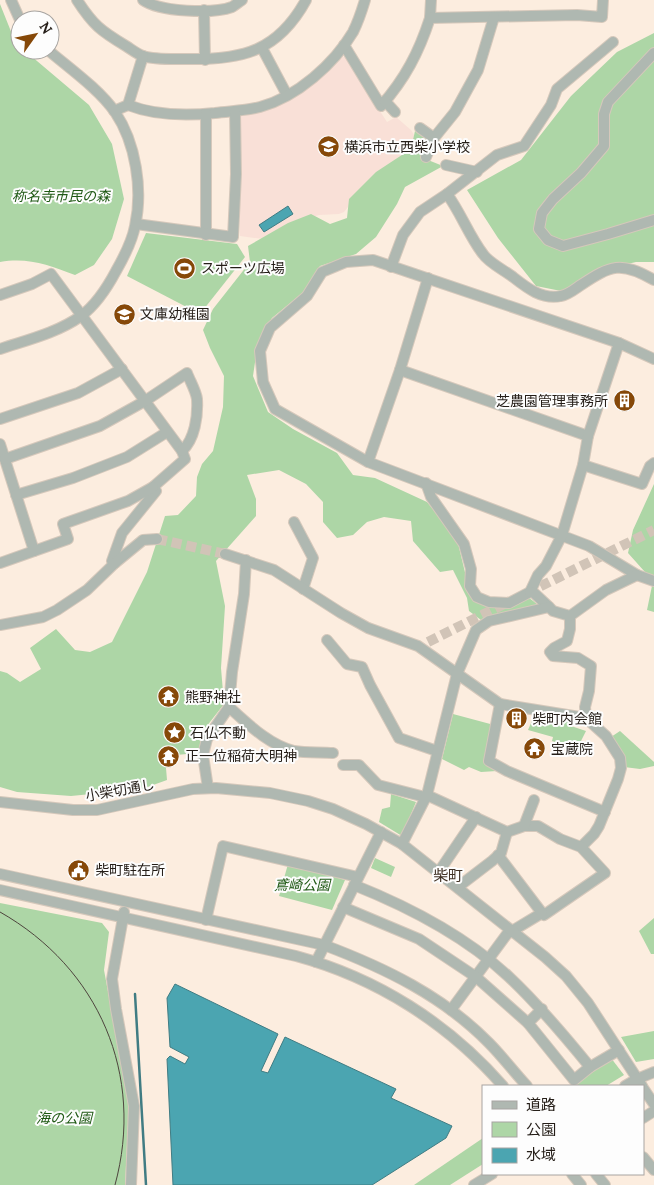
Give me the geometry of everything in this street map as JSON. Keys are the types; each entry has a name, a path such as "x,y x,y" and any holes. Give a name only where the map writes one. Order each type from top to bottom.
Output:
{"street":[{"path":"77,0 96,27 143,56 205,60 228,58 262,48 287,27 298,15 306,0"},
{"path":"144,0 164,7 204,10 232,6 242,0"},
{"path":"114,111 128,105 141,110 184,115 234,112 262,107 287,95 320,72 353,31 365,0"},
{"path":"344,44 381,106 409,69 422,44 430,18 431,0"},
{"path":"430,18 577,15 602,17 603,0"},
{"path":"204,10 205,60"},
{"path":"426,157 434,138 455,112 478,70 494,17"},
{"path":"391,267 403,235 420,212 477,172 497,155 524,146 551,105 557,89 613,42"},
{"path":"262,48 287,95"},
{"path":"654,53 608,102 604,114 604,146 542,213 539,229 548,240 563,246 654,220"},
{"path":"128,105 143,56"},
{"path":"0,349 46,334 82,315 98,300 110,282 125,255 136,224 138,202 137,176 132,151 123,125 104,99 59,60"},
{"path":"385,101 395,112"},
{"path":"136,224 233,238 236,174 234,112"},
{"path":"206,114 206,235"},
{"path":"420,128 434,138"},
{"path":"446,165 477,172"},
{"path":"447,194 483,255 531,291 541,295 560,297 569,294 600,272 611,268 623,267 636,270 654,280"},
{"path":"654,359 618,343 373,260 346,262 322,272 307,296 270,328 260,351 263,382 275,409 368,462 589,546 637,576 654,581"},
{"path":"0,295 32,284 51,274 182,451 185,459 153,487 128,501 63,524 68,539 0,563"},
{"path":"368,462 400,370 428,278"},
{"path":"426,483 431,497 464,544 471,569 470,586 477,597 489,602 509,602 530,592 562,535 582,465 588,436 618,343"},
{"path":"0,419 78,393 122,369"},
{"path":"400,370 588,436"},
{"path":"5,459 100,426 145,401 187,373 197,397 196,424 187,447 182,451"},
{"path":"16,495 73,478 128,457 167,432"},
{"path":"0,444 34,551"},
{"path":"582,465 642,484 650,466 654,463"},
{"path":"115,563 112,561 122,533 156,491 153,487"},
{"path":"294,522 313,558 303,589"},
{"path":"0,626 43,617 58,610 144,540 157,539"},
{"path":"226,554 274,570 368,628 423,644 457,674 500,704 586,718 606,736 620,758 621,768 605,812 594,834 581,847"},
{"path":"212,788 203,755 207,739 230,707 232,672 244,594 246,560"},
{"path":"570,616 606,590 637,576"},
{"path":"530,592 534,593 553,611 570,616"},
{"path":"402,844 427,795 457,674 476,630 489,621 549,606"},
{"path":"570,616 570,629 567,641 550,652 553,656 578,658 591,666 589,691 585,707 586,718"},
{"path":"327,640 347,664 362,667 399,738 437,751"},
{"path":"500,704 490,760 507,771 605,812"},
{"path":"230,707 253,729 280,745 293,750 334,753"},
{"path":"343,765 359,765 378,785 425,797 429,796 507,832 524,826 538,826 560,839 581,847 605,873 557,908 544,915 542,913 511,930 451,1010"},
{"name":"小柴切通し","path":"0,802 73,810 97,810 193,789 212,788 270,794 308,801 333,809 402,844 545,957 566,976 588,1003 641,1084"},
{"path":"524,826 534,800"},
{"path":"438,873 476,817"},
{"path":"316,962 381,832"},
{"path":"458,887 501,853 507,832"},
{"path":"206,920 223,846 356,881 438,925 489,960 542,1009 590,1067"},
{"path":"498,856 542,913"},
{"path":"0,874 324,945 392,974 451,1010 489,1043 526,1085"},
{"path":"0,890 316,962 379,988 424,1014 465,1047 502,1085"},
{"path":"126,902 112,979 134,1106 131,1185"},
{"path":"343,908 419,939 476,977 528,1023 574,1080 590,1067 618,1050"},
{"path":"528,1023 542,1009"},
{"path":"641,1084 654,1072"},
{"name":"小柴切通し","path":"644,1089 654,1104"},
{"path":"644,1158 654,1170"},
{"path":"474,1185 490,1175"},
{"path":"573,1175 581,1185"},
{"path":"597,1175 605,1185"}],"shaded area":[{"name":"横浜市立西柴小学校","path":"341,56 345,57 387,122 396,117 411,130 416,138 414,150 367,183 344,212 319,215 299,221 270,240 240,236 239,120 241,116 273,107"}],"green space":[{"name":"称名寺市民の森","path":"0,4 10,29 10,60 36,60 89,105 112,144 124,199 112,239 94,265 75,275 29,261 0,262"},
{"path":"654,33 654,262 636,262 610,268 566,292 536,286 498,238 467,190 521,160 571,96 617,52"},
{"path":"415,131 427,140 423,158 443,166 405,187 397,204 376,237 356,254 320,266 306,290 272,318 258,342 253,376 268,412 293,429 337,453 353,475 375,478 427,502 457,539 469,589 478,602 499,608 527,596 538,605 485,623 469,611 467,598 453,570 440,572 413,541 411,521 384,517 367,522 353,535 337,538 323,522 323,502 306,484 279,470 247,475 256,499 256,516 216,561 225,606 221,668 224,704 203,731 198,753 165,756 167,780 142,789 71,796 17,792 0,787 0,671 7,673 20,682 41,669 30,648 56,629 75,650 90,652 112,642 147,572 165,516 178,515 196,496 197,477 202,464 213,451 223,407 224,376 203,330 213,309 250,262 248,246 288,223 311,214 330,224 347,218 349,199 376,172 411,149"},
{"path":"146,233 237,244 245,257 200,314 127,276"},
{"path":"654,484 654,612 647,610 653,581 628,553 633,530"},
{"path":"453,714 494,725 488,761 497,771 481,772 469,767 464,770 442,759"},
{"path":"534,716 569,719 568,725 586,731 577,749 552,741 553,737 528,730"},
{"path":"620,731 654,762 654,766 640,769 624,767 611,737"},
{"path":"391,794 416,802 402,836 379,822 382,809 390,807"},
{"path":"375,858 395,867 391,877 371,868"},
{"name":"鳶崎公園","path":"288,864 345,880 332,910 279,896"},
{"name":"海の公園","path":"0,903 102,923 109,932 104,970 129,1105 125,1185 0,1185"},
{"path":"654,918 654,954 651,954 639,931"},
{"path":"654,1031 654,1059 636,1062 621,1037"},
{"path":"611,1058 624,1075 608,1085 573,1085"},
{"path":"482,1139 482,1165 450,1185 414,1185"}],"water":[{"path":"288,206 293,214 264,232 259,225"},
{"path":"175,984 278,1034 261,1071 268,1073 285,1037 396,1089 391,1098 452,1126 446,1138 372,1185 173,1185 167,1059 170,1056 185,1064 189,1057 170,1047 167,998"}],"waterway":[{"path":"135,994 146,1185"}],"tunnel":[{"path":"527,593 654,530"},
{"path":"157,539 225,554"},
{"path":"428,642 510,601"}],"tram line":[{"path":"0,912 35,935 64,963 88,994 106,1028 118,1065 124,1104 123,1144 115,1185"}],"place":[{"name":"横浜市立西柴小学校","path":"328,147"},
{"name":"スポーツ広場","path":"185,268"},
{"name":"文庫幼稚園","path":"124,314"},
{"name":"芝農園管理事務所","path":"624,401"},
{"name":"熊野神社","path":"169,697"},
{"name":"柴町内会館","path":"516,719"},
{"name":"石仏不動","path":"174,733"},
{"name":"宝蔵院","path":"535,749"},
{"name":"正一位稲荷大明神","path":"169,756"},
{"name":"柴町駐在所","path":"79,870"}],"district":[{"name":"柴町","path":"448,876"}]}
